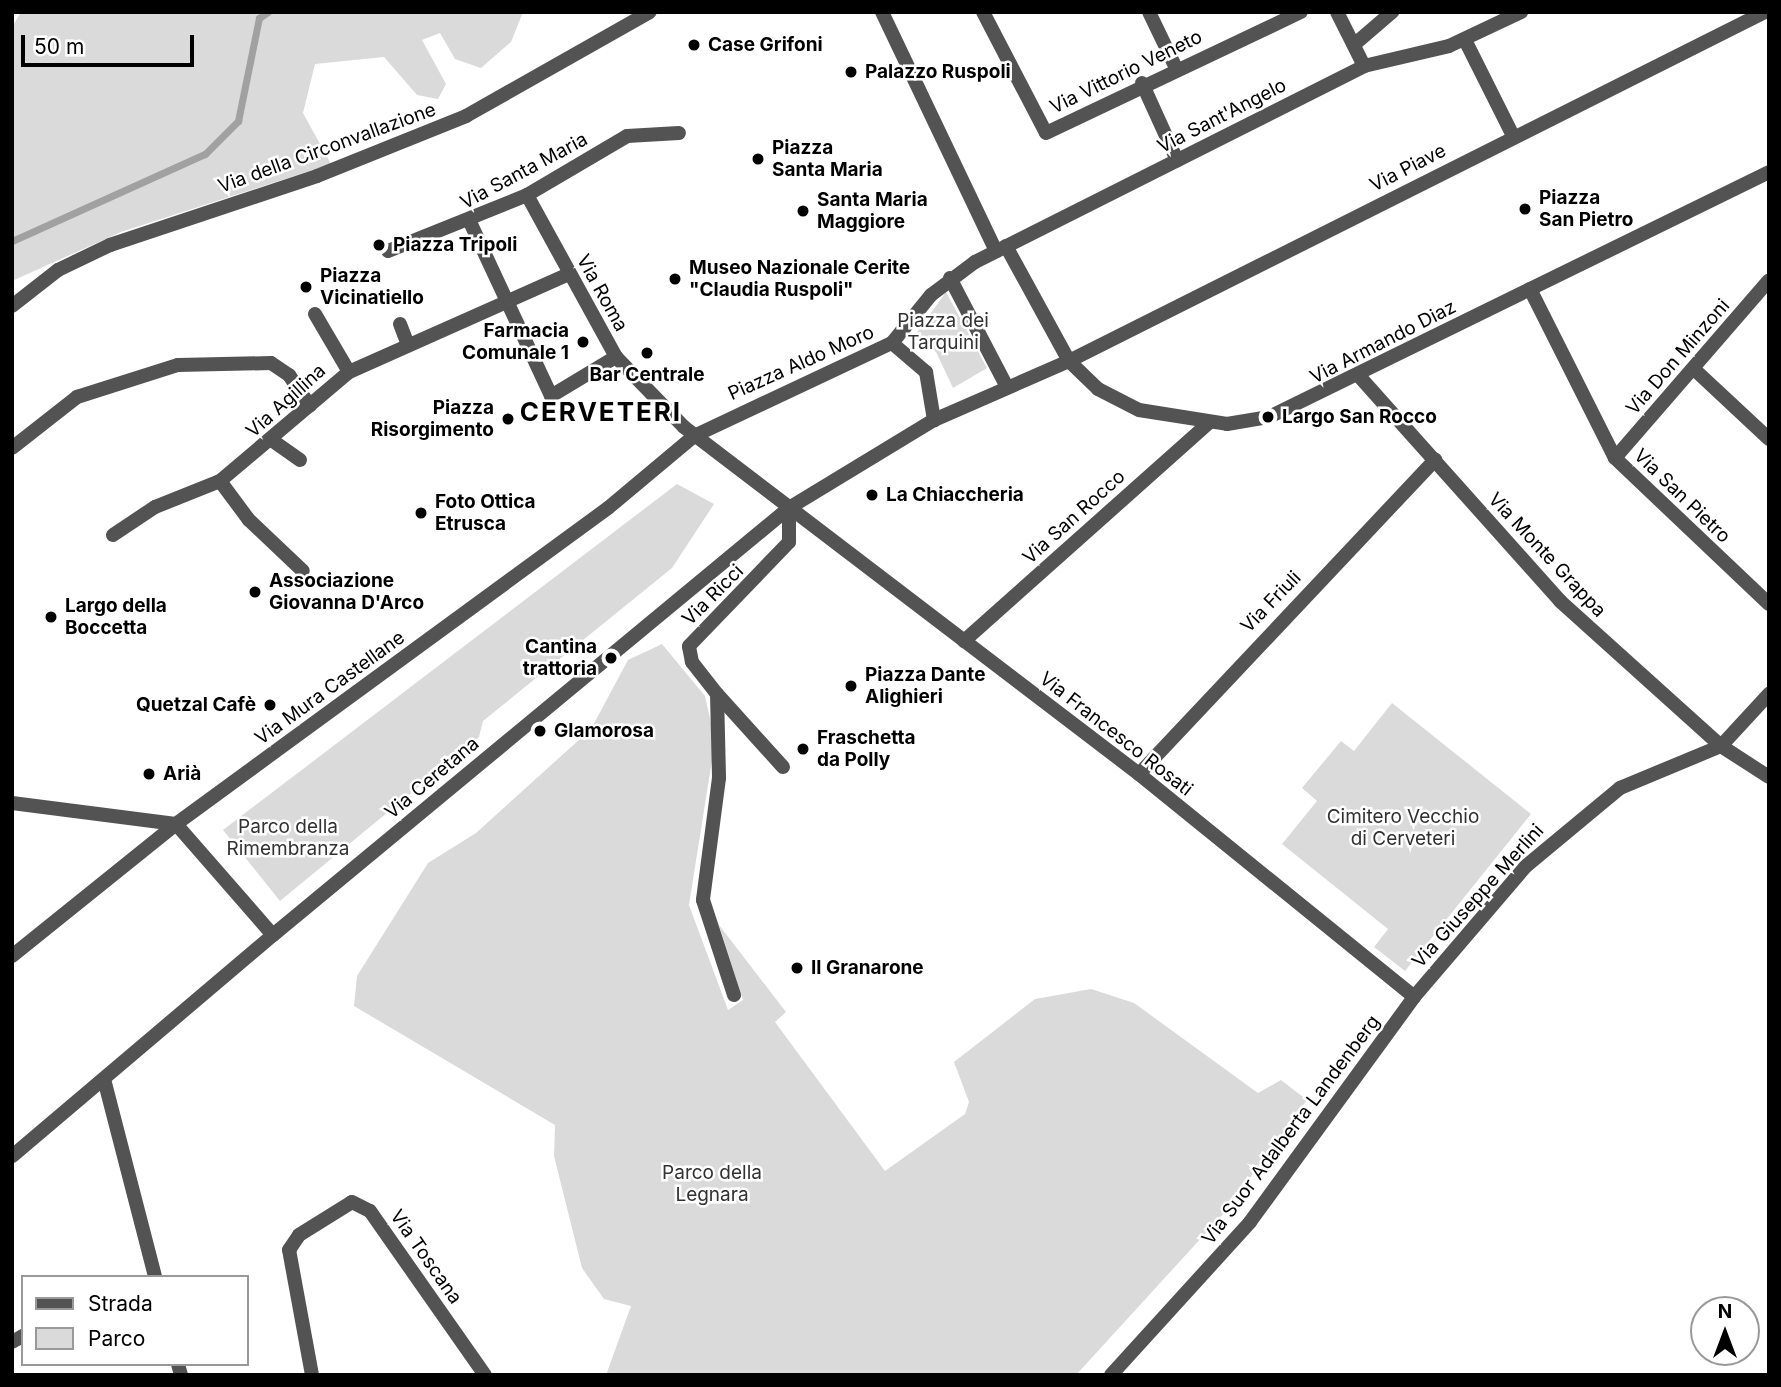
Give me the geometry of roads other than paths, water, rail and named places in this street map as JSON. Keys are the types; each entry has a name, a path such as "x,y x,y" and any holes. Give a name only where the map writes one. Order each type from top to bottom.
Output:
{"street":[{"name":"Via della Circonvallazione","path":"12,306 58,270 110,245 317,176 475,112 650,12"},
{"path":"694,436 789,508 934,420 1006,385 1069,361 1001,248 882,12"},
{"name":"Via Vittorio Veneto","path":"982,12 1046,133 1175,66 1294,14"},
{"path":"1149,12 1175,66"},
{"path":"1337,12 1356,43 1364,66"},
{"path":"1356,43 1392,12"},
{"name":"Via Sant'Angelo","path":"950,278 1001,248 1364,66 1465,40 1521,12"},
{"name":"Via Piave","path":"1069,361 1513,136 1765,12"},
{"path":"1465,40 1513,136"},
{"path":"1142,83 1177,160"},
{"name":"Via Santa Maria","path":"388,251 470,222 527,195 627,136 679,133"},
{"name":"Via Armando Diaz","path":"1069,361 1128,406 1210,422 1278,415 1769,172"},
{"name":"Via Roma","path":"527,195 616,357 694,436"},
{"path":"470,222 551,396 616,357"},
{"name":"Via Agillina","path":"114,535 155,508 220,481 273,441 349,372 407,342 506,304 569,274"},
{"path":"950,278 1006,385"},
{"name":"Piazza Aldo Moro","path":"694,436 768,396 892,344 950,278"},
{"name":"Via Don Minzoni","path":"1615,458 1695,370 1769,280"},
{"name":"Via San Pietro","path":"1530,289 1615,458 1769,604"},
{"path":"315,314 349,372"},
{"path":"400,324 407,342"},
{"path":"892,344 926,372 934,420"},
{"path":"12,448 62,405 134,375 190,363 271,363 289,375 310,406"},
{"path":"1695,370 1769,439"},
{"name":"Via Monte Grappa","path":"1359,376 1560,601 1721,746 1769,777"},
{"name":"Via San Rocco","path":"964,641 1210,422"},
{"name":"Via Mura Castellane","path":"12,956 176,824 608,508 694,436"},
{"path":"273,441 300,460"},
{"name":"Via Friuli","path":"1139,775 1200,703 1435,460"},
{"path":"220,481 303,571"},
{"name":"Via Francesco Rosati","path":"789,508 1139,775 1414,997"},
{"name":"Via Ricci","path":"783,767 692,662 689,646 789,542 789,508"},
{"name":"Via Ceretana","path":"12,1156 106,1083 273,935 789,508"},
{"path":"717,694 719,778 703,900 734,995"},
{"path":"1721,746 1769,694"},
{"name":"Via Giuseppe Merlini","path":"1414,997 1526,866 1588,811 1648,774 1721,746"},
{"path":"12,803 176,824 273,935"},
{"name":"Via Suor Adalberta Landenberg","path":"1111,1375 1250,1222 1414,997"},
{"path":"106,1083 154,1275"},
{"name":"Via Toscana","path":"312,1375 289,1251 299,1235 352,1202 370,1211 485,1375"}],"waterway":[{"path":"12,241 205,154 238,121 259,18 268,12"}],"place":[{"name":"Case Grifoni","path":"694,45"},
{"name":"Palazzo Ruspoli","path":"851,72"},
{"name":"Piazza Santa Maria","path":"758,159"},
{"name":"Piazza San Pietro","path":"1525,209"},
{"name":"Santa Maria Maggiore","path":"803,211"},
{"name":"Piazza Tripoli","path":"379,245"},
{"name":"Museo Nazionale Cerite \"Claudia Ruspoli\"","path":"675,279"},
{"name":"Piazza Vicinatiello","path":"306,287"},
{"name":"Farmacia Comunale 1","path":"583,342"},
{"name":"Bar Centrale","path":"647,353"},
{"name":"Largo San Rocco","path":"1268,417"},
{"name":"Piazza Risorgimento","path":"508,419"},
{"name":"La Chiaccheria","path":"872,495"},
{"name":"Foto Ottica Etrusca","path":"421,513"},
{"name":"Associazione Giovanna D'Arco","path":"255,592"},
{"name":"Largo della Boccetta","path":"51,617"},
{"name":"Cantina trattoria","path":"611,658"},
{"name":"Piazza Dante Alighieri","path":"851,686"},
{"name":"Quetzal Cafè","path":"270,705"},
{"name":"Glamorosa","path":"540,731"},
{"name":"Fraschetta da Polly","path":"803,749"},
{"name":"Arià","path":"149,774"},
{"name":"Il Granarone","path":"797,968"}],"district":[{"name":"CERVETERI","path":"601,412"}],"park label":[{"name":"Piazza dei Tarquini","path":"943,332"},
{"name":"Cimitero Vecchio di Cerveteri","path":"1403,828"},
{"name":"Parco della Rimembranza","path":"288,838"},
{"name":"Parco della Legnara","path":"712,1184"}]}
